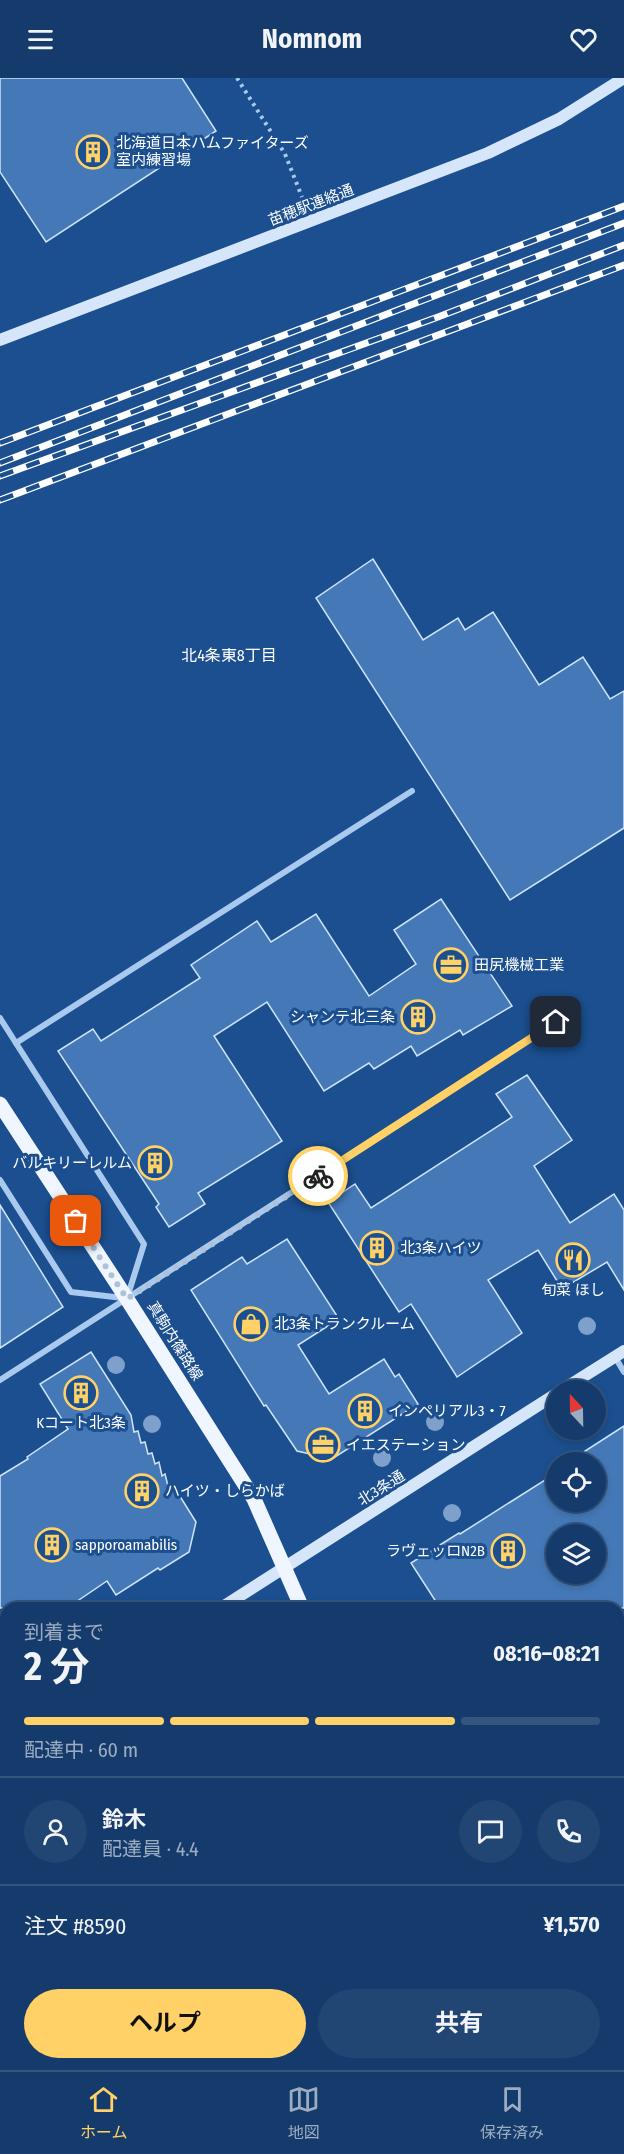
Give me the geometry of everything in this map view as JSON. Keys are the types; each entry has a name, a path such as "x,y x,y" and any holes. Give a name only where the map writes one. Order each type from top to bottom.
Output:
{"main road":[{"name":"真駒内篠路線","path":"0,1104 254,1499 300,1602"}],"street":[{"name":"苗穂駅連絡通","path":"0,340 488,153 559,119 624,78"},
{"path":"16,1043 412,790"},
{"path":"0,1018 144,1244 127,1299"},
{"path":"0,1380 556,1022"},
{"path":"0,1180 71,1292 127,1299"},
{"path":"578,1380 619,1354 624,1372"},
{"name":"北3条通","path":"230,1602 546,1400"}],"path":[{"path":"237,78 285,154 302,197"}],"building":[{"name":"北海道日本ハムファイターズ 室内練習場","path":"0,78 182,78 216,131 46,242 0,172"},
{"path":"373,559 423,640 458,618 465,630 493,612 539,685 583,657 610,699 624,691 624,828 510,900 316,598"},
{"path":"441,899 512,1006 463,1035 460,1030 417,1056 411,1046 374,1069 369,1063 324,1091 267,1002 214,1036 282,1141 198,1193 205,1204 169,1227 156,1207 159,1204 58,1051 93,1029 101,1041 200,978 191,965 257,921 271,942 316,914 369,996 416,964 394,930"},
{"path":"527,1075 572,1140 534,1166 570,1223 614,1194 624,1210 624,1290 607,1262 562,1289 538,1250 488,1280 522,1333 457,1377 411,1304 399,1312 328,1202 355,1184 371,1208 512,1117 496,1094"},
{"path":"0,1205 63,1307 0,1348"},
{"path":"287,1239 339,1319 298,1345 329,1394 384,1359 395,1377 399,1374 418,1404 332,1459 297,1451 266,1405 264,1406 191,1290 242,1257 247,1264"},
{"path":"91,1352 131,1415 134,1432 138,1431 141,1443 145,1442 148,1454 152,1453 155,1464 159,1462 162,1476 165,1474 168,1486 173,1485 196,1522 189,1552 160,1570 158,1568 116,1595 107,1581 76,1602 0,1602 0,1476 28,1459 27,1457 68,1429 40,1384"},
{"path":"624,1426 624,1602 436,1602 411,1563 546,1479 546,1512 606,1512 606,1452 584,1452 606,1440 606,1438"}],"railway":[{"path":"0,443 624,206"},
{"path":"0,463 624,223"},
{"path":"0,476 438,317 624,245"},
{"path":"0,500 624,265"}],"way so far":[{"path":"76,1221 127,1299 318,1176"}],"place":[{"name":"北海道日本ハムファイターズ 室内練習場","path":"93,152"},
{"name":"田尻機械工業","path":"451,965"},
{"name":"シャンテ北三条","path":"418,1017"},
{"name":"バルキリーレルム","path":"155,1163"},
{"name":"北3条ハイツ","path":"377,1248"},
{"name":"旬菜 ほし","path":"573,1260"},
{"name":"北3条トランクルーム","path":"251,1324"},
{"name":"Kコート北3条","path":"81,1393"},
{"name":"インペリアル3・7","path":"365,1411"},
{"name":"イエステーション","path":"323,1445"},
{"name":"ハイツ・しらかば","path":"142,1491"},
{"name":"sapporoamabilis","path":"52,1545"},
{"name":"ラヴェッロN2B","path":"508,1551"}],"district":[{"name":"北4条東8丁目","path":"229,655"}],"route":[{"path":"318,1176 556,1022"}]}
